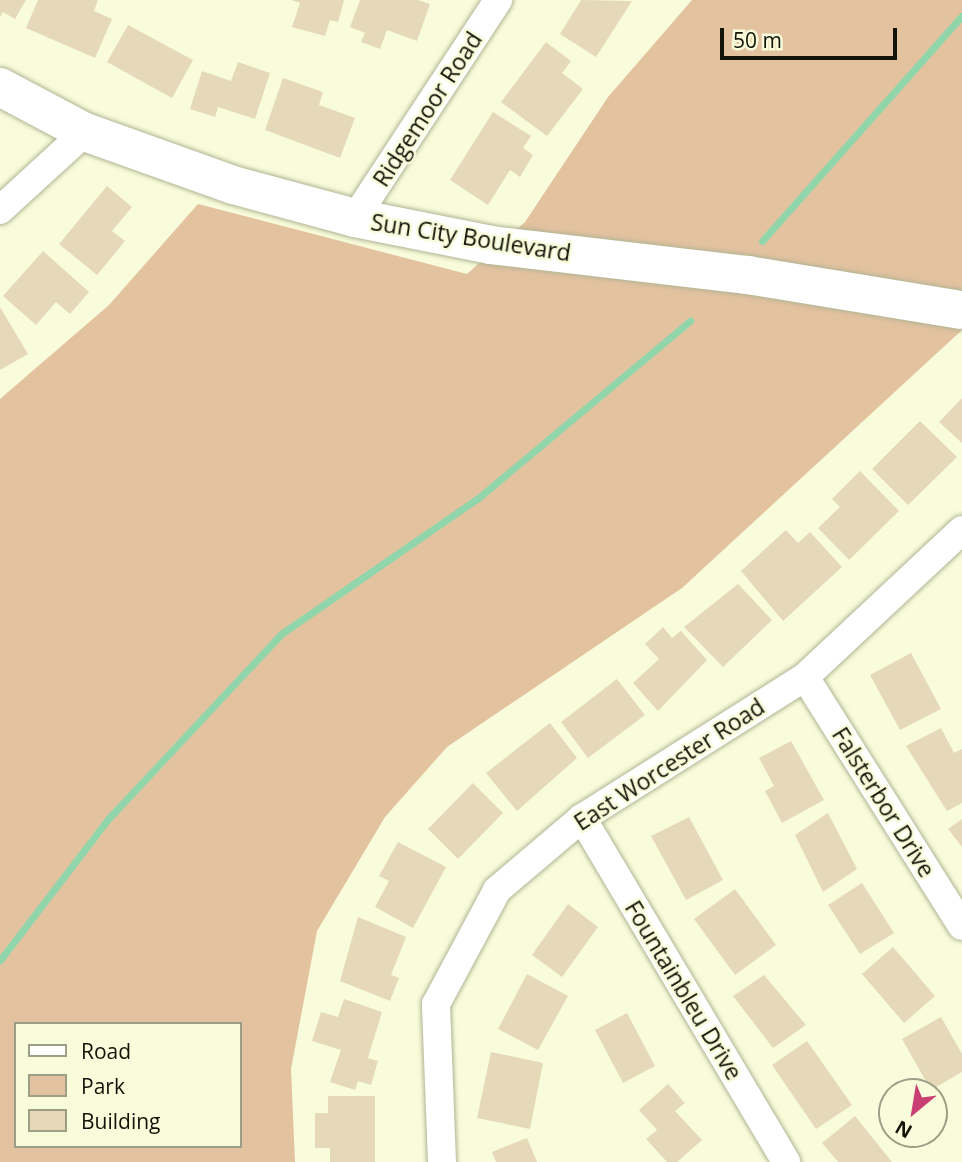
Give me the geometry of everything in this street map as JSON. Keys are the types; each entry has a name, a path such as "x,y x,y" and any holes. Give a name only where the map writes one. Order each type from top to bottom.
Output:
{"street":[{"name":"Ridgemoor Road","path":"355,218 498,0"},
{"name":"Sun City Boulevard","path":"0,87 85,132 233,185 355,218 491,245 748,275 962,310"},
{"path":"0,210 85,132"},
{"name":"East Worcester Road","path":"442,1162 436,1004 497,890 582,818 805,677 962,530"},
{"name":"Falsterbor Drive","path":"805,677 962,926"},
{"name":"Fountainbleu Drive","path":"582,818 786,1162"}],"green space":[{"path":"692,0 962,0 962,330 682,588 447,747 385,817 317,931 291,1069 295,1162 0,1162 0,399 109,305 198,204 467,274 525,222 608,97"}],"building":[{"path":"0,0 26,0 15,19 3,12 0,17"},
{"path":"38,0 98,0 94,11 112,19 95,58 26,28"},
{"path":"291,0 344,0 338,22 330,20 325,36 292,27 300,3"},
{"path":"360,0 418,0 430,4 417,41 387,30 380,49 361,42 365,33 350,27"},
{"path":"581,0 632,1 596,57 560,34"},
{"path":"128,25 193,60 172,98 107,62"},
{"path":"546,42 571,61 562,73 583,89 547,136 501,102"},
{"path":"238,62 270,73 255,119 218,107 215,117 190,109 202,71 231,81"},
{"path":"283,78 323,92 319,105 355,118 340,158 265,130"},
{"path":"493,112 531,136 523,148 533,155 520,177 510,170 488,205 450,180"},
{"path":"107,186 132,207 112,231 125,241 97,275 59,244"},
{"path":"43,251 89,292 70,314 56,302 36,325 3,296"},
{"path":"0,307 28,354 0,370"},
{"path":"962,398 962,443 939,422"},
{"path":"920,421 957,457 908,505 872,469"},
{"path":"860,471 899,511 849,560 818,528 840,507 832,499"},
{"path":"786,530 798,543 810,532 842,567 783,621 741,571"},
{"path":"738,584 772,620 723,667 684,627"},
{"path":"663,627 672,638 681,631 707,660 658,711 633,683 659,659 645,644"},
{"path":"911,653 941,709 900,730 870,675"},
{"path":"617,679 645,715 588,758 561,722"},
{"path":"550,723 577,758 517,811 486,773"},
{"path":"941,728 954,753 962,749 962,803 947,811 906,746"},
{"path":"791,741 824,800 782,823 765,791 774,786 759,758"},
{"path":"473,783 503,813 458,859 428,829"},
{"path":"828,813 857,869 823,892 795,835"},
{"path":"689,817 723,880 686,900 651,836"},
{"path":"962,819 962,847 948,829"},
{"path":"398,842 446,867 413,928 375,907 389,881 379,876"},
{"path":"862,883 894,933 860,954 828,905"},
{"path":"735,889 776,945 735,975 694,919"},
{"path":"568,904 598,927 562,977 532,955"},
{"path":"358,917 406,937 391,975 399,978 390,1001 340,981"},
{"path":"893,947 935,996 904,1023 862,974"},
{"path":"527,974 568,996 538,1050 498,1029"},
{"path":"764,975 806,1025 773,1048 733,996"},
{"path":"344,999 382,1012 368,1058 378,1061 371,1085 358,1081 355,1090 330,1082 341,1050 312,1041 321,1012 338,1017"},
{"path":"627,1013 655,1066 623,1083 595,1030"},
{"path":"941,1017 962,1054 962,1072 948,1080 948,1078 924,1078 902,1039"},
{"path":"807,1041 852,1105 816,1129 772,1065"},
{"path":"491,1052 543,1063 530,1129 477,1118"},
{"path":"668,1084 685,1103 675,1111 702,1140 677,1162 667,1162 646,1139 657,1130 639,1110"},
{"path":"328,1096 375,1096 375,1162 330,1162 330,1148 315,1148 315,1113 328,1113"},
{"path":"855,1116 878,1148 892,1162 838,1162 822,1143"},
{"path":"527,1138 537,1162 496,1162 492,1152"}],"waterway":[{"path":"762,241 962,16"},
{"path":"0,960 109,818 281,634 477,499 690,321"}]}
